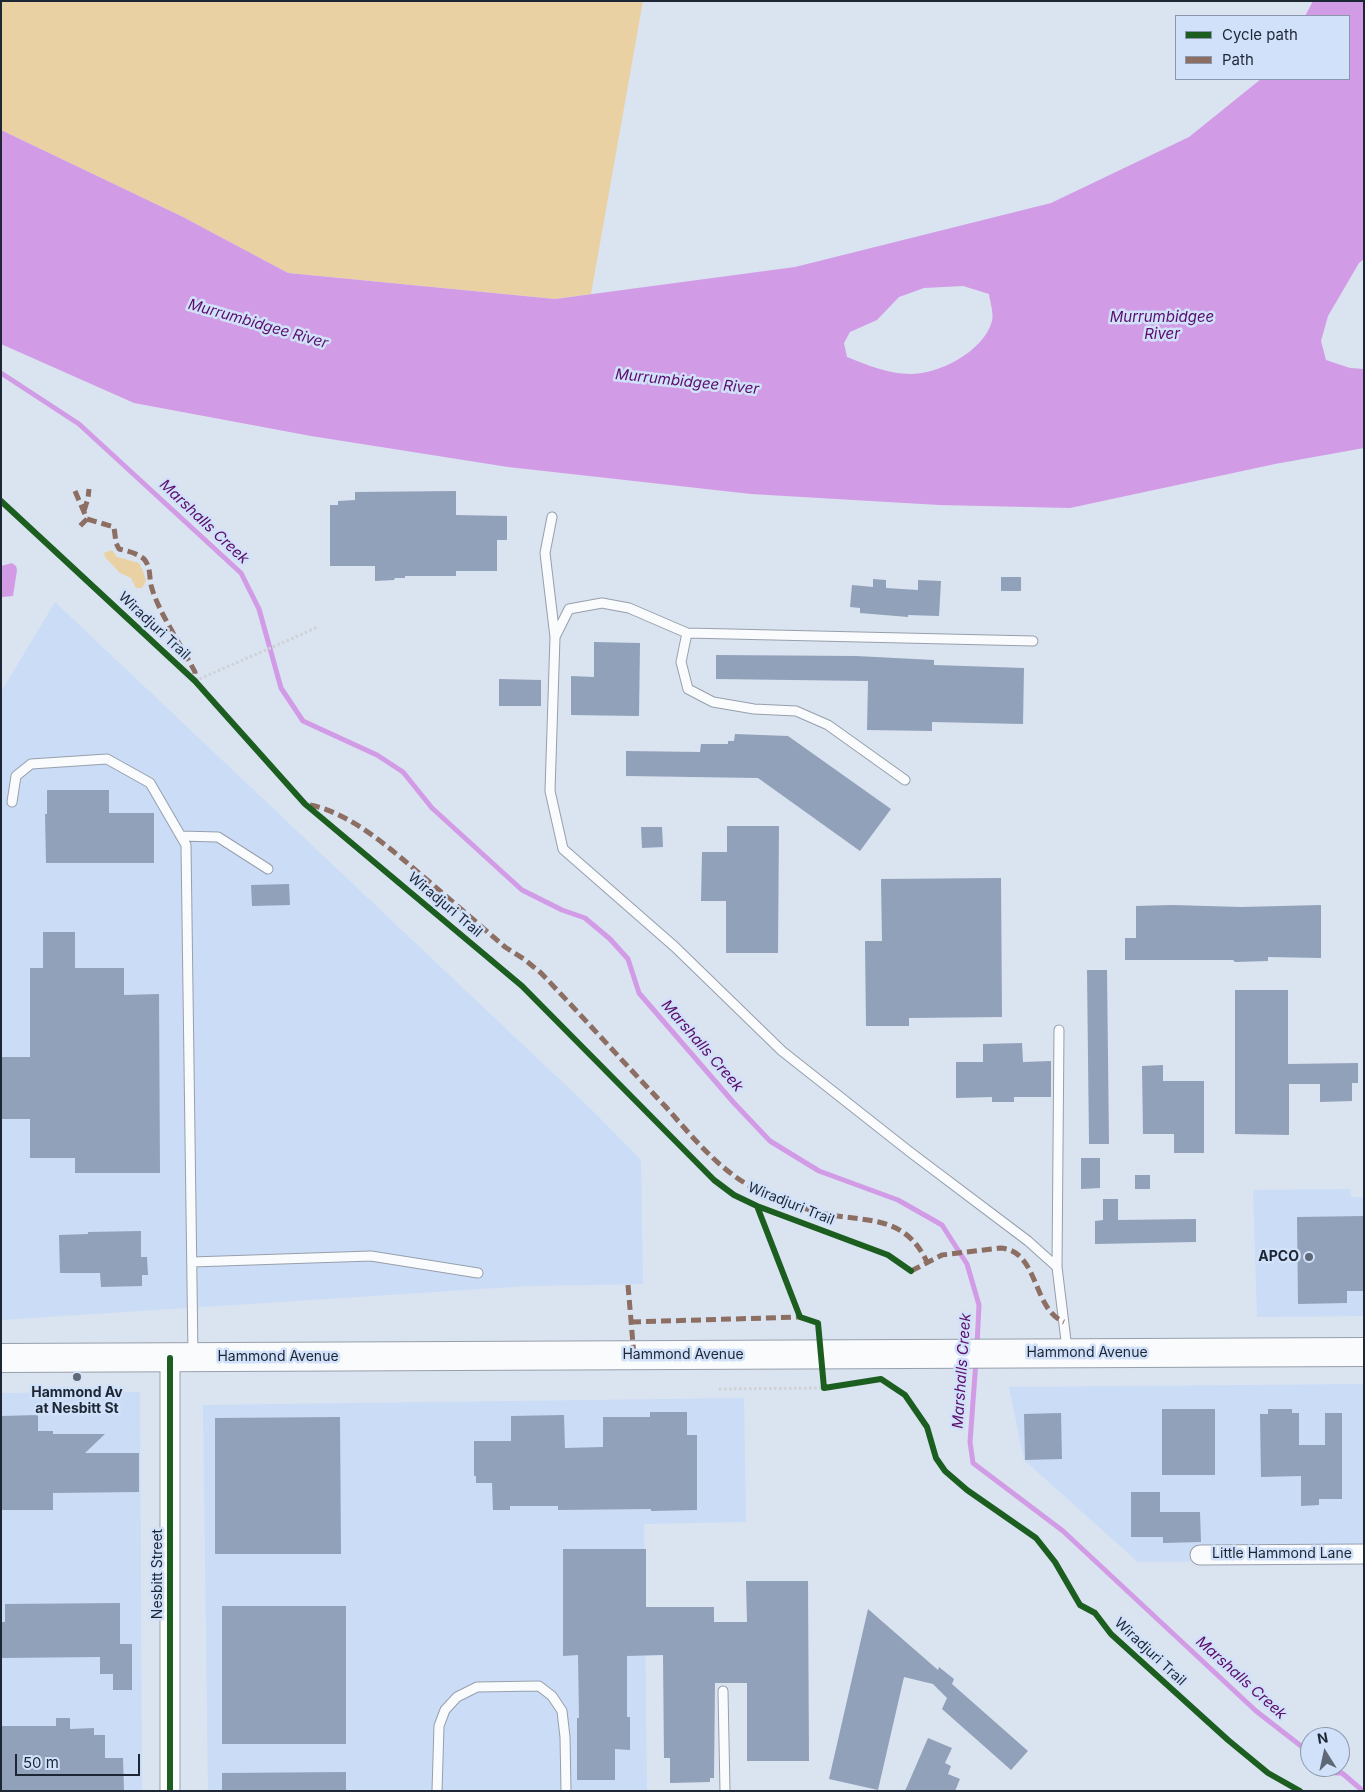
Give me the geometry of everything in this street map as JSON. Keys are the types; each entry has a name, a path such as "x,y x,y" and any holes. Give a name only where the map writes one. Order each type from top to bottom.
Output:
{"highway":[{"name":"Hammond Avenue","path":"1,1358 1364,1352"}],"street":[{"name":"Nesbitt Street","path":"170,1791 182,1358"},
{"name":"Little Hammond Lane","path":"1200,1555 1364,1554"}],"lane":[{"path":"552,517 545,552 555,637 550,791 563,849 675,947 782,1052 910,1152 1028,1240 1057,1266"},
{"path":"555,637 569,608 602,603 630,608 687,633 1033,641"},
{"path":"687,633 681,662 688,689 713,702 754,708 796,711 828,726 905,780"},
{"path":"12,802 16,776 31,764 107,760 150,783 186,845 192,1262 182,1358"},
{"path":"180,836 218,837 268,869"},
{"path":"1059,1030 1057,1266 1068,1353"},
{"path":"192,1262 371,1256 478,1273"},
{"path":"437,1791 438,1726 446,1710 457,1697 477,1687 539,1686 552,1696 562,1711 565,1737 566,1791"},
{"path":"723,1692 725,1791"}],"path":[{"path":"195,681 318,627"},
{"path":"821,1355 824,1388"},
{"path":"719,1388 824,1388 834,1386"}],"shaded area":[{"path":"1,1 643,1 591,294 555,299 288,273 183,217 1,130"},
{"path":"112,550 117,557 139,563 146,581 142,588 136,588 131,578 120,573 105,557 104,553"},
{"path":"55,602 594,1112 641,1160 643,1284 527,1286 1,1320 1,692"},
{"name":"APCO","path":"1350,1189 1351,1197 1364,1197 1364,1316 1257,1317 1253,1190"},
{"path":"1364,1384 1364,1560 1138,1562 1024,1460 1009,1387"},
{"path":"140,1392 142,1791 1,1791 1,1393"},
{"path":"744,1398 746,1522 644,1524 647,1791 208,1791 203,1405"}],"water":[{"name":"Murrumbidgee River","path":"1313,1 1364,1 1364,259 1359,263 1328,316 1321,341 1326,360 1350,368 1364,369 1364,448 1275,464 1070,508 939,505 751,494 508,467 311,436 134,403 1,344 1,130 183,217 288,273 555,299 795,267 1051,203 1189,137 1260,80 1350,80 1350,15 1306,15","holes":["963,286 989,294 992,321 980,342 959,359 934,370 902,374 847,357 844,343 850,332 877,320 899,297 924,288"]},
{"path":"12,563 16,566 17,570 13,596 2,597 1,566"}],"building":[{"path":"456,491 456,515 507,516 507,540 497,540 497,571 456,571 456,576 405,576 405,578 395,578 394,580 375,581 375,566 330,566 330,505 338,505 338,501 355,500 355,492"},
{"path":"1001,577 1021,577 1021,591 1001,591"},
{"path":"873,579 886,580 886,588 918,590 918,580 941,581 939,616 908,615 908,617 860,613 860,608 850,607 852,585 873,587"},
{"path":"594,642 640,643 639,716 571,715 571,676 594,677"},
{"path":"716,655 856,656 934,660 934,665 1024,668 1023,724 932,722 932,731 867,730 868,681 716,679"},
{"path":"499,679 541,680 541,706 499,706"},
{"path":"735,734 788,736 891,809 860,851 758,778 626,776 626,751 700,752 701,744 728,744 728,741 734,741"},
{"path":"47,790 109,790 109,813 154,813 154,863 46,863 45,814 47,814"},
{"path":"727,826 779,826 778,953 726,953 726,901 701,901 702,852 727,852"},
{"path":"641,827 662,827 663,847 642,848"},
{"path":"1001,878 1002,1017 909,1018 909,1026 866,1026 865,941 882,941 881,879"},
{"path":"289,884 290,905 252,906 251,885"},
{"path":"1321,905 1321,958 1268,957 1268,961 1235,962 1233,960 1125,960 1125,938 1136,938 1136,906 1241,907"},
{"path":"43,932 75,932 75,968 124,968 124,995 159,994 160,1173 75,1173 75,1158 30,1158 30,1119 1,1119 1,1057 30,1057 30,968 43,968"},
{"path":"1087,970 1107,970 1109,1144 1089,1144"},
{"path":"1235,990 1288,990 1288,1064 1358,1063 1358,1083 1352,1083 1352,1101 1320,1102 1320,1084 1289,1084 1289,1135 1235,1134"},
{"path":"1022,1043 1023,1062 1051,1061 1051,1097 1014,1097 1014,1102 992,1102 992,1097 956,1098 956,1062 983,1062 983,1044"},
{"path":"1163,1065 1163,1081 1204,1081 1204,1153 1174,1153 1174,1134 1143,1134 1142,1066"},
{"path":"1081,1158 1100,1158 1100,1188 1081,1189"},
{"path":"1135,1175 1150,1175 1150,1189 1135,1189"},
{"path":"1103,1199 1118,1199 1118,1220 1196,1219 1196,1242 1095,1244 1095,1221 1103,1220"},
{"path":"1364,1216 1364,1291 1347,1291 1347,1303 1298,1304 1297,1217"},
{"path":"141,1231 141,1257 147,1257 148,1275 142,1275 142,1286 101,1287 100,1273 60,1273 59,1235 88,1234 88,1232"},
{"path":"1162,1409 1215,1409 1215,1475 1162,1475"},
{"path":"1268,1409 1292,1409 1292,1413 1299,1413 1299,1445 1325,1445 1325,1413 1342,1413 1342,1499 1319,1499 1319,1505 1301,1506 1301,1476 1261,1477 1260,1414 1268,1414"},
{"path":"650,1412 687,1412 687,1435 697,1435 697,1510 558,1510 558,1506 510,1506 510,1510 493,1510 492,1483 476,1483 476,1476 474,1476 474,1441 511,1441 511,1416 564,1415 565,1448 603,1447 603,1417 650,1417"},
{"path":"1061,1413 1062,1459 1025,1460 1024,1414"},
{"path":"38,1415 38,1431 53,1431 53,1434 105,1434 85,1453 139,1453 139,1492 53,1493 53,1510 1,1510 1,1416"},
{"path":"340,1417 341,1554 215,1554 215,1418"},
{"path":"1131,1492 1160,1492 1160,1512 1200,1512 1201,1542 1163,1543 1163,1537 1131,1537"},
{"path":"563,1549 646,1549 646,1607 714,1607 714,1622 747,1622 746,1581 808,1581 809,1761 747,1761 747,1683 715,1683 714,1778 710,1778 710,1782 670,1783 670,1758 664,1758 663,1655 627,1656 627,1717 630,1717 630,1750 615,1749 615,1780 577,1780 577,1718 579,1718 578,1655 563,1656"},
{"path":"120,1603 120,1644 132,1644 132,1690 113,1690 113,1674 100,1674 100,1657 1,1658 1,1622 5,1622 5,1604"},
{"path":"222,1606 346,1606 346,1744 222,1744"},
{"path":"868,1609 938,1670 939,1667 954,1679 952,1684 1028,1751 1011,1770 942,1709 947,1698 933,1684 904,1677 878,1790 829,1779"},
{"path":"56,1718 70,1718 70,1729 94,1728 94,1735 105,1735 105,1758 123,1758 124,1791 1,1791 1,1726 56,1726"},
{"path":"928,1738 952,1748 945,1763 951,1766 948,1774 960,1779 955,1791 905,1791"},
{"path":"346,1772 346,1791 222,1791 222,1773"}],"waterway":[{"name":"Marshalls Creek","path":"1,373 79,424 241,573 259,609 281,688 303,721 377,755 403,772 432,808 522,890 562,910 585,918 610,939 628,959 639,993 734,1103 770,1141 819,1171 898,1200 942,1225 967,1264 979,1305 977,1345"},
{"name":"Marshalls Creek","path":"976,1361 970,1442 973,1463 1063,1531 1256,1711 1300,1745"},
{"name":"Marshalls Creek","path":"1347,1777 1363,1791"}],"marked path":[{"path":"84,511 89,489"},
{"path":"75,491 87,519 78,528"},
{"path":"87,519 114,527 116,543 119,549 132,552 144,559 149,568 154,595 164,617 195,672 195,681"},
{"path":"310,805 343,817 375,837 505,947 541,973 704,1149 738,1178 767,1194 803,1208 821,1213 882,1223 895,1228 907,1235 918,1246 927,1262"},
{"path":"911,1271 942,1255 1000,1248 1013,1251 1029,1269 1046,1305 1054,1315 1064,1322"},
{"path":"628,1285 634,1356"},
{"path":"631,1322 800,1317"}],"cycle path":[{"name":"Wiradjuri Trail","path":"1,501 195,681 305,804 522,986 714,1180 734,1195 757,1206 888,1255 911,1271"},
{"name":"Wiradjuri Trail","path":"757,1206 800,1317 818,1323 824,1388 881,1379 905,1395 927,1427 936,1458 945,1471 967,1490 1036,1538 1055,1562 1080,1605 1095,1613 1111,1634 1228,1740 1268,1773 1300,1791"},
{"path":"170,1358 170,1791"}],"place":[{"name":"APCO","path":"1309,1257"},
{"name":"Hammond Av at Nesbitt St","path":"77,1377"}]}
